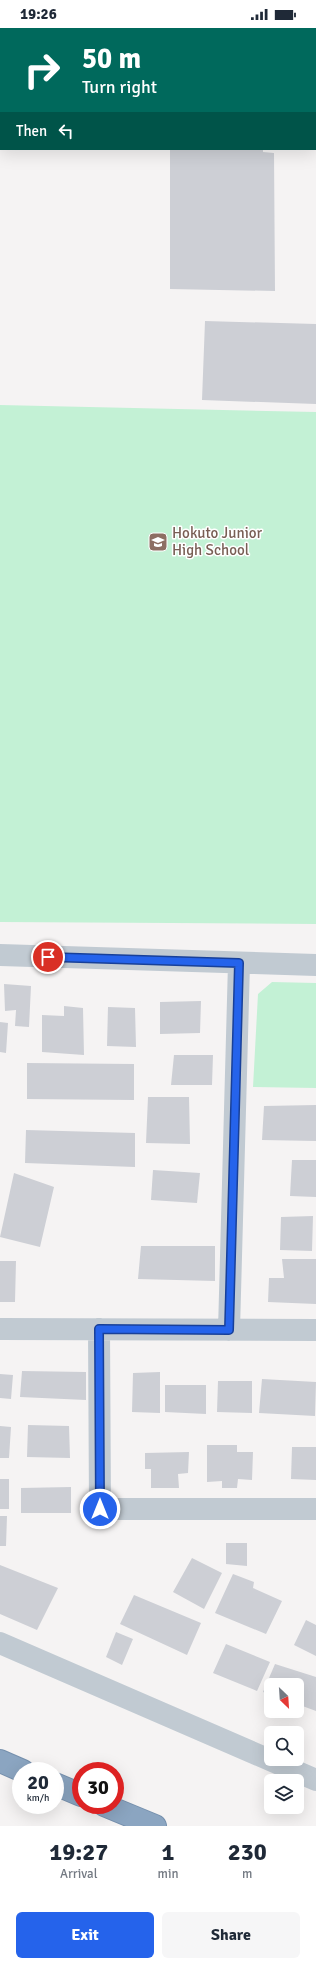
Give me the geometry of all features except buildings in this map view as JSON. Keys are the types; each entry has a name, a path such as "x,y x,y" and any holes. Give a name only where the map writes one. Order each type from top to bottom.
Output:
{"highway":[{"path":"0,1762 12,1767"},
{"path":"124,1813 155,1826"}],"street":[{"path":"0,955 316,966"},
{"path":"229,1330 239,963"},
{"path":"0,1329 316,1330"},
{"path":"99,1329 100,1509 316,1509"},
{"path":"0,1643 316,1780"}],"green space":[{"name":"Hokuto Junior High School","path":"0,405 316,412 316,924 0,922"},
{"path":"272,982 316,983 316,1088 253,1087 258,994"}],"place":[{"name":"Hokuto Junior High School","path":"158,542"}],"route":[{"path":"48,957 239,963 229,1330 99,1329 100,1509"}]}
